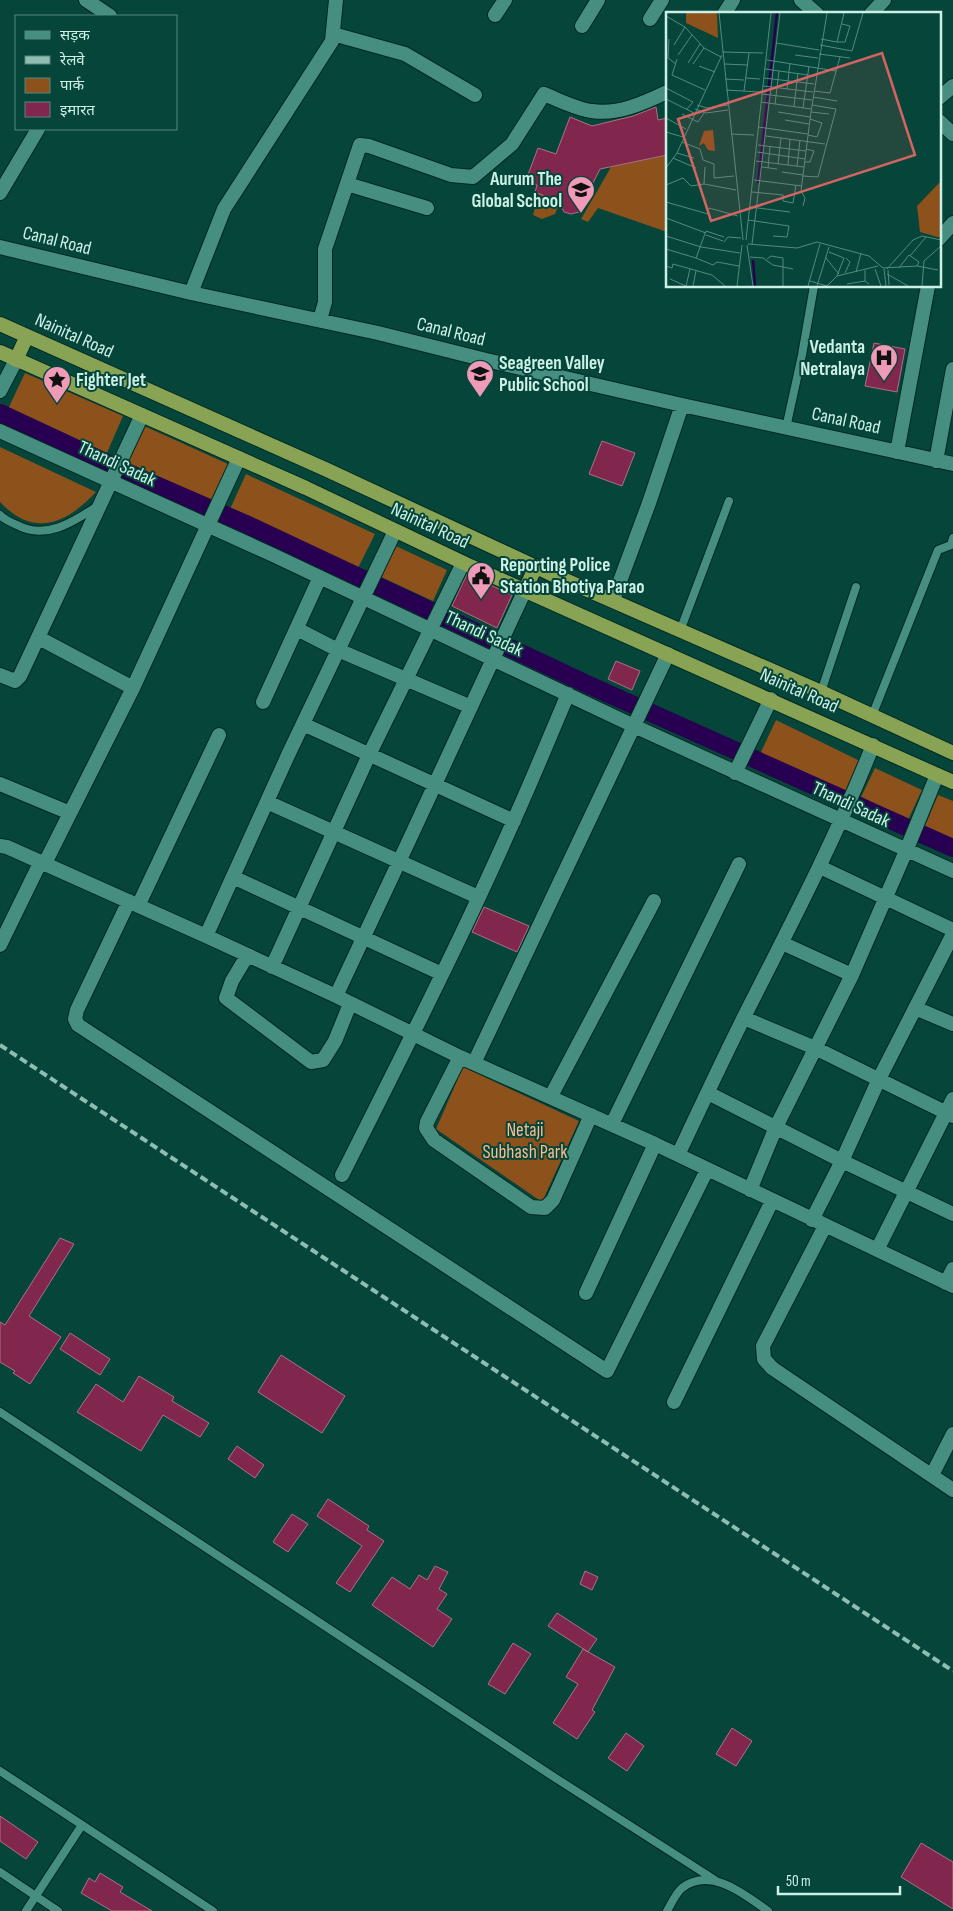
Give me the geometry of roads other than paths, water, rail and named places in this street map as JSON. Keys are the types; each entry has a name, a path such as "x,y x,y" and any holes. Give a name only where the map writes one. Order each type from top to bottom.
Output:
{"highway":[{"name":"Nainital Road","path":"0,324 953,753"},
{"path":"16,360 27,336"},
{"name":"Nainital Road","path":"0,352 239,458 463,563 771,699 953,782"},
{"path":"525,590 536,566"}],"street":[{"path":"86,0 108,15"},
{"path":"191,293 224,209 332,41 336,0"},
{"path":"496,16 505,0"},
{"path":"582,26 598,0"},
{"path":"650,19 662,0"},
{"path":"725,12 733,0"},
{"path":"801,0 815,12"},
{"path":"873,12 884,0"},
{"path":"333,34 405,54 475,95"},
{"path":"940,97 953,86"},
{"path":"320,320 325,302 326,249 360,145 368,146 451,175 473,177 512,144 544,94 591,111 612,113 646,102 666,92"},
{"path":"940,122 953,134"},
{"path":"0,193 37,130"},
{"path":"347,184 427,208"},
{"path":"940,238 953,223"},
{"name":"Canal Road","path":"0,246 191,293 320,320 682,405 953,464"},
{"path":"897,452 928,288"},
{"path":"0,391 16,360"},
{"path":"936,461 953,369"},
{"path":"613,600 649,503 682,405"},
{"path":"0,675 15,681 20,676 142,415"},
{"name":"Thandi Sadak","path":"0,431 113,479 212,517 320,576 368,587 498,649 568,694 639,715 741,761 840,821 906,852 953,871"},
{"path":"0,945 133,688 239,458"},
{"path":"206,936 303,724 395,530"},
{"path":"272,967 369,755 463,563"},
{"path":"264,702 320,576"},
{"path":"336,996 436,785 525,590"},
{"path":"297,629 338,650 471,708"},
{"path":"39,638 133,688"},
{"path":"474,1063 668,654"},
{"path":"342,1175 413,1034 514,821 568,694"},
{"path":"741,761 771,699"},
{"path":"303,724 514,821"},
{"path":"219,735 134,904 77,1010 75,1019 78,1025 607,1371 707,1170"},
{"path":"678,1155 744,1018 820,868 873,745"},
{"path":"750,1190 776,1127 852,975 906,852 937,775"},
{"path":"0,784 70,813"},
{"path":"267,802 478,897"},
{"path":"0,846 7,847 336,996 460,1057 655,1144 949,1285 953,1269"},
{"path":"612,1124 739,864"},
{"path":"820,868 953,930"},
{"path":"233,877 442,974"},
{"path":"551,1096 654,901"},
{"path":"812,1220 842,1161 879,1079 953,934"},
{"path":"782,943 852,975"},
{"path":"247,956 232,980 226,998 311,1062 324,1060 335,1041 350,1004"},
{"path":"915,1008 953,1024"},
{"path":"744,1018 815,1048 950,1114"},
{"path":"460,1057 427,1122 426,1128 434,1140 531,1207 544,1208 553,1200 590,1115"},
{"path":"708,1093 842,1161 953,1214"},
{"path":"877,1250 906,1192 950,1114 953,1099"},
{"path":"586,1293 655,1144"},
{"path":"674,1402 772,1201"},
{"path":"825,1226 763,1346 764,1359 772,1368 953,1490"},
{"path":"932,1475 953,1434"}],"lane":[{"path":"786,428 802,355 814,288"},
{"path":"680,631 729,500"},
{"path":"0,515 24,529 40,532 52,530 70,522 100,504"},
{"path":"872,716 938,550 951,544 953,538"},
{"path":"821,692 856,587"},
{"path":"0,1412 558,1779 715,1880 742,1893 768,1911"},
{"path":"0,1771 213,1911"},
{"path":"26,1911 82,1825"},
{"path":"0,1872 58,1911"},
{"path":"667,1911 682,1888 694,1883 715,1880"}],"waterway":[{"path":"0,413 133,475 246,524 591,686 953,848"}],"railway":[{"path":"0,1045 953,1671"}],"place":[{"name":"Aurum The Global School","path":"581,214"},
{"name":"Vedanta Netralaya","path":"884,382"},
{"name":"Seagreen Valley Public School","path":"480,398"},
{"name":"Fighter Jet","path":"57,404"},
{"name":"Reporting Police Station Bhotiya Parao","path":"481,600"}],"park label":[{"name":"Netaji Subhash Park","path":"525,1141"}]}
